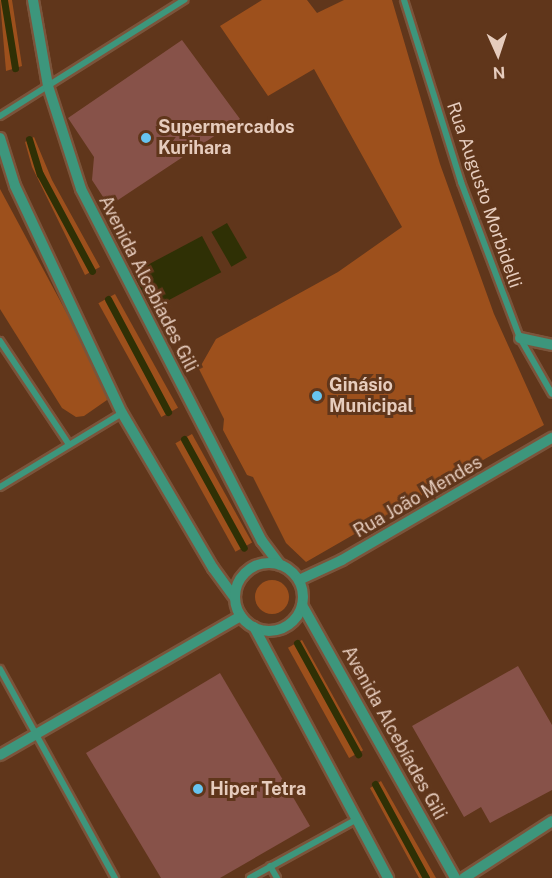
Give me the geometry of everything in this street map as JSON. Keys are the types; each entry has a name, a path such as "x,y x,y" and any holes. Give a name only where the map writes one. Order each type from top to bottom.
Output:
{"street":[{"name":"Avenida Alcebíades Gili","path":"33,0 48,86 81,189 262,541 280,565"},
{"path":"0,116 184,0"},
{"name":"Rua Augusto Morbidelli","path":"404,0 461,182 520,338 552,393"},
{"path":"0,138 15,186 122,413 213,568 235,598 241,616 254,627 388,878"},
{"path":"520,338 552,345"},
{"path":"0,341 68,443"},
{"path":"0,487 68,443 122,413"},
{"name":"Rua João Mendes","path":"299,580 342,560 552,438"},
{"path":"235,598 236,587 249,570 259,565 280,565 299,580 302,605 298,615 283,628 254,627"},
{"name":"Avenida Alcebíades Gili","path":"302,605 455,878"},
{"path":"0,755 241,616"},
{"path":"0,669 115,878"},
{"path":"250,878 355,820"},
{"path":"464,878 552,821"},
{"path":"270,866 277,878"}],"shaded area":[{"path":"0,0 12,0 22,66 6,71"},
{"path":"262,0 307,0 317,13 344,0 392,0 440,164 494,314 544,425 306,562 286,543 253,477 247,475 223,430 224,419 199,369 216,339 338,272 402,227 314,69 268,96 220,26"},
{"path":"34,137 52,180 100,267 85,275 32,167 25,142"},
{"path":"0,189 106,386 107,400 84,416 76,417 62,408 0,309"},
{"path":"227,223 247,258 231,267 211,232"},
{"path":"202,236 221,272 151,310 131,274"},
{"path":"115,294 178,408 161,417 98,303"},
{"path":"192,434 252,542 235,552 175,443"},
{"path":"272,580 284,585 289,597 284,609 272,614 260,609 255,597 260,585"},
{"path":"302,640 363,750 349,758 288,648"},
{"path":"381,781 436,878 419,878 370,788"}],"building":[{"name":"Supermercados Kurihara","path":"182,40 240,119 109,206 92,180 94,157 68,118"},
{"path":"518,666 552,725 552,790 490,823 481,807 464,817 412,726"},
{"name":"Hiper Tetra","path":"220,673 310,826 220,878 161,878 86,753"}],"waterway":[{"path":"4,0 15,68"},
{"path":"29,139 40,174 92,271"},
{"path":"108,299 168,412"},
{"path":"184,439 244,548"},
{"path":"297,643 358,754"},
{"path":"375,784 426,878"}],"place":[{"name":"Supermercados Kurihara","path":"146,138"},
{"name":"Ginásio Municipal","path":"317,396"},
{"name":"Hiper Tetra","path":"198,789"}]}
